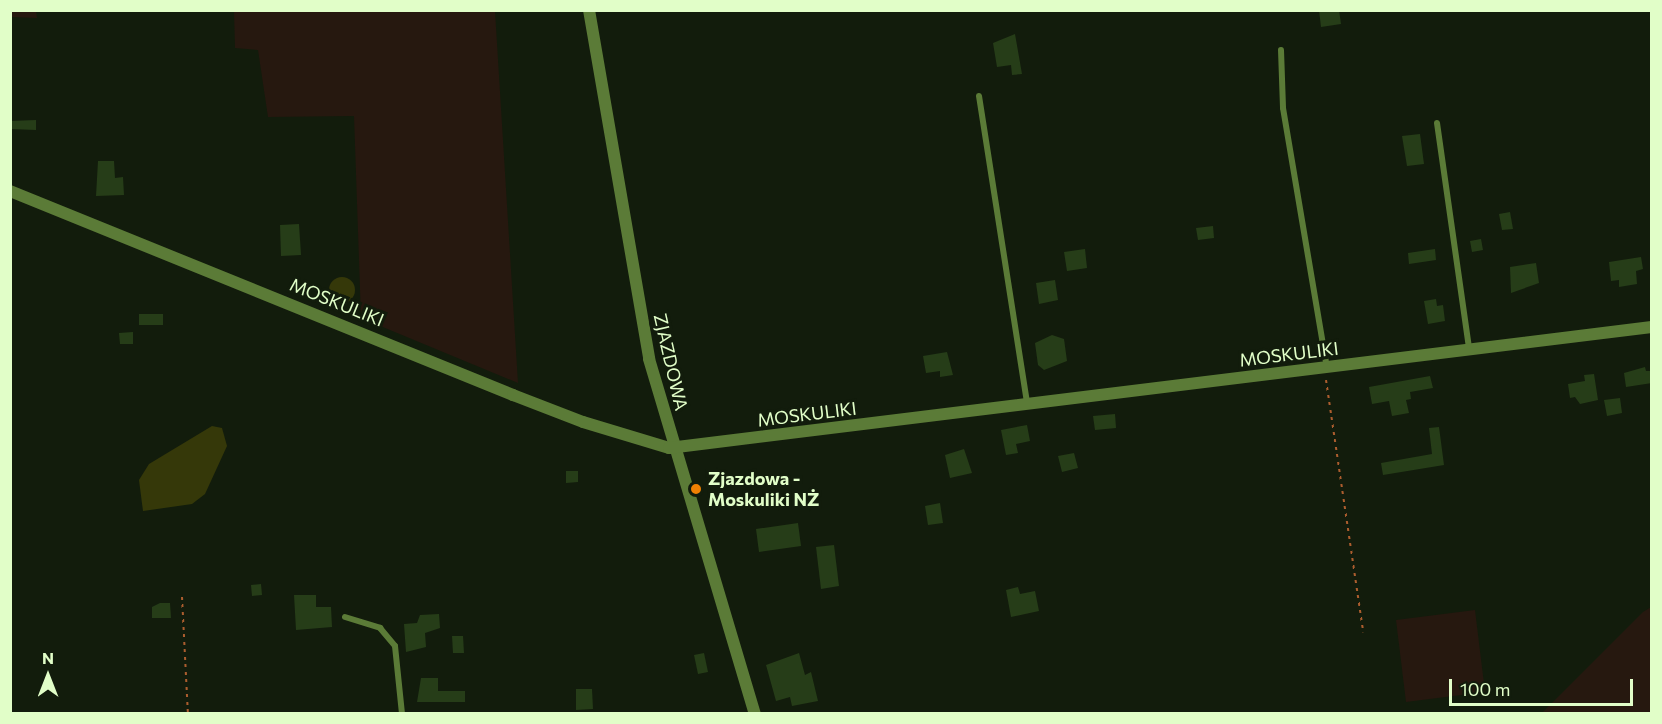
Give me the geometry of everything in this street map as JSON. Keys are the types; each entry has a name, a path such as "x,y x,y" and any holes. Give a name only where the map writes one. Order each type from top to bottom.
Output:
{"street":[{"name":"ZJAZDOWA","path":"589,10 645,339 755,714"},
{"name":"MOSKULIKI","path":"10,191 583,422 656,446 675,447 1652,327"}],"lane":[{"path":"1281,50 1283,108 1326,368"},
{"path":"979,96 1027,404"},
{"path":"1437,123 1469,349"},
{"path":"345,617 380,628 395,646 402,714"}],"path":[{"path":"1326,368 1363,632"},
{"path":"182,597 188,714"}],"shaded area":[{"path":"10,11 36,11 37,18 11,17"},
{"path":"234,11 495,11 518,383 361,318 354,116 268,117 258,50 235,48"},
{"path":"342,277 351,281 355,290 351,299 342,303 333,299 329,290 333,281"},
{"path":"212,426 222,428 227,446 205,494 192,504 143,511 139,480 149,464"},
{"path":"1651,607 1651,713 1542,713 1643,612"},
{"path":"1475,610 1485,692 1406,702 1396,620"}],"building":[{"path":"1319,10 1339,10 1341,24 1321,27"},
{"path":"1015,34 1022,74 1012,75 1011,65 997,67 993,43"},
{"path":"36,120 36,130 10,129 10,121"},
{"path":"1420,134 1424,164 1407,166 1402,136"},
{"path":"98,161 114,161 115,178 123,177 124,195 96,196"},
{"path":"1510,212 1513,229 1502,230 1499,214"},
{"path":"299,224 301,255 281,256 280,225"},
{"path":"1213,226 1214,238 1198,240 1196,228"},
{"path":"1481,239 1483,250 1472,252 1470,241"},
{"path":"1085,249 1087,268 1067,271 1064,252"},
{"path":"1435,249 1436,260 1409,264 1408,253"},
{"path":"1641,257 1643,269 1636,271 1637,284 1619,287 1619,280 1611,281 1609,262"},
{"path":"1536,263 1539,283 1511,293 1510,267"},
{"path":"1055,280 1058,300 1039,304 1036,283"},
{"path":"1436,299 1437,306 1443,305 1445,321 1428,324 1424,301"},
{"path":"139,314 163,314 163,325 139,325"},
{"path":"133,332 133,344 120,344 119,333"},
{"path":"1052,335 1064,339 1067,361 1044,370 1038,365 1035,343"},
{"path":"947,352 953,375 940,377 940,371 926,373 923,356"},
{"path":"1645,367 1646,371 1650,371 1652,383 1626,387 1624,373"},
{"path":"1594,374 1598,400 1580,404 1575,397 1570,398 1568,384 1585,381 1584,375"},
{"path":"1430,376 1433,388 1410,392 1411,399 1406,400 1409,413 1392,416 1389,401 1372,404 1369,387"},
{"path":"1620,398 1622,413 1607,416 1604,400"},
{"path":"1115,414 1116,428 1095,430 1093,416"},
{"path":"1027,425 1030,441 1016,444 1018,453 1006,455 1001,430"},
{"path":"1439,427 1444,465 1383,475 1381,463 1432,454 1429,428"},
{"path":"964,449 972,473 950,478 945,455"},
{"path":"1074,453 1078,468 1062,472 1058,456"},
{"path":"566,471 578,471 578,482 566,483"},
{"path":"940,503 943,523 928,525 925,506"},
{"path":"798,523 801,546 759,552 756,529"},
{"path":"834,545 839,586 821,589 816,547"},
{"path":"261,584 262,595 252,596 251,585"},
{"path":"1018,587 1020,594 1035,591 1039,611 1011,617 1006,590"},
{"path":"294,595 316,595 316,607 331,607 332,627 296,630"},
{"path":"160,603 170,603 171,618 152,618 152,607"},
{"path":"439,614 440,628 425,633 426,647 406,652 404,624 417,623 420,615"},
{"path":"452,636 463,636 464,653 453,653"},
{"path":"704,653 708,672 698,674 694,655"},
{"path":"799,653 805,675 811,672 818,701 792,706 790,697 776,701 766,665"},
{"path":"421,678 438,678 438,691 465,691 465,702 417,702"},
{"path":"576,689 592,689 593,709 576,710"}],"place":[{"name":"Zjazdowa - Moskuliki NŻ","path":"696,489"}]}
